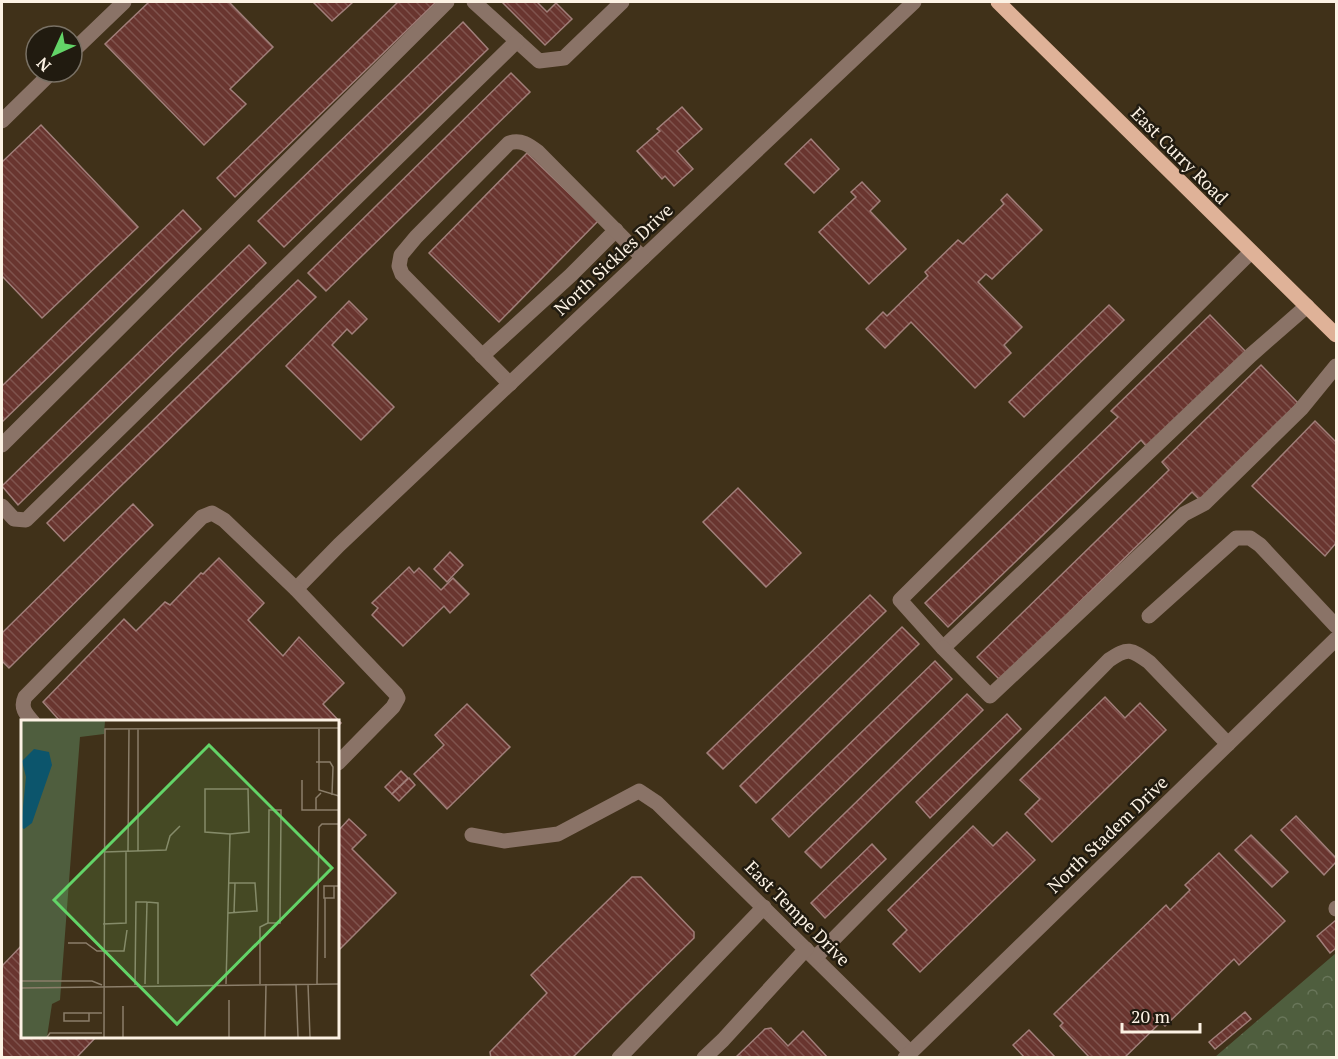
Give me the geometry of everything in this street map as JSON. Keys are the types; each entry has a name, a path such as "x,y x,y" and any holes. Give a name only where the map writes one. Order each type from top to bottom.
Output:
{"main road":[{"name":"East Curry Road","path":"998,2 1336,335"}],"street":[{"path":"84,40 124,2"},
{"path":"2,445 447,2"},
{"path":"474,2 539,61 564,58 622,2"},
{"name":"North Sickles Drive","path":"296,589 339,545 914,2"},
{"path":"2,506 14,519 26,520 517,41"},
{"path":"2,121 40,84"},
{"path":"510,384 402,274 399,266 401,255 416,237 509,143 521,142 538,152 644,258"},
{"path":"482,356 616,230"},
{"path":"1251,252 900,600 990,696 1184,514 1205,503 1301,409 1336,366"},
{"path":"943,648 1251,355 1306,306"},
{"path":"31,720 22,706 26,697 207,514 212,513 224,520 296,589 393,689 398,699 393,707 339,762"},
{"path":"1149,616 1236,538 1250,538 1260,545 1336,626"},
{"name":"North Stadem Drive","path":"908,1055 1336,639"},
{"path":"704,1058 1109,660 1123,651 1135,652 1149,662 1228,744"},
{"name":"East Tempe Drive","path":"472,835 504,841 558,834 639,791 657,803 764,907 908,1055"},
{"path":"619,1058 764,907"}],"green space":[{"path":"1336,953 1336,1057 1215,1057"}],"building":[{"path":"149,2 229,2 273,47 230,89 246,104 204,145 105,44"},
{"path":"313,2 353,2 332,21"},
{"path":"398,2 436,2 235,197 217,178"},
{"path":"502,2 537,2 547,12 556,3 572,19 545,45"},
{"path":"463,22 488,49 284,247 258,221"},
{"path":"511,73 530,92 326,291 308,273"},
{"path":"682,107 702,129 677,151 693,169 674,186 665,176 662,179 637,151"},
{"path":"41,125 138,227 42,318 2,276 2,162"},
{"path":"811,139 839,169 814,193 785,164"},
{"path":"527,153 598,221 499,322 429,253"},
{"path":"862,182 880,201 870,211 906,249 869,284 819,232 856,197 851,192"},
{"path":"1007,194 1042,230 992,279 986,274 978,282 1022,327 1004,345 1011,353 975,388 911,322 885,348 866,329 883,312 887,316 928,276 925,272 958,240 963,244 1004,204 1001,200"},
{"path":"183,210 201,229 2,422 2,386"},
{"path":"249,245 266,263 18,505 2,486"},
{"path":"298,280 316,297 64,541 47,523"},
{"path":"349,301 367,319 352,334 347,329 332,345 394,407 361,440 286,366"},
{"path":"1109,305 1124,320 1024,417 1009,402"},
{"path":"1210,315 1246,352 1147,447 1141,440 948,627 925,603 1118,417 1111,411"},
{"path":"1261,365 1298,403 1200,500 1192,492 1000,680 977,657 1169,470 1162,462"},
{"path":"1315,421 1336,442 1336,543 1325,556 1252,486"},
{"path":"738,488 801,553 766,587 703,522"},
{"path":"133,504 153,525 9,668 2,661 2,633"},
{"path":"450,552 463,565 447,582 434,569"},
{"path":"219,558 264,603 248,620 283,656 299,637 344,683 323,704 338,720 59,720 43,702 124,619 136,631 165,602 170,605 201,573 203,574"},
{"path":"409,567 414,573 419,568 441,590 453,578 469,594 450,613 444,606 403,646 372,615 378,608 372,603"},
{"path":"870,595 886,611 723,769 707,753"},
{"path":"902,627 919,644 756,803 740,786"},
{"path":"935,661 952,679 789,837 772,819"},
{"path":"967,694 983,710 821,868 805,852"},
{"path":"1105,697 1125,718 1140,703 1166,730 1052,842 1025,814 1040,799 1020,780"},
{"path":"467,704 510,747 447,809 414,774 444,745 435,735"},
{"path":"1007,714 1021,729 930,818 916,802"},
{"path":"401,771 408,778 392,794 385,787"},
{"path":"409,778 415,785 399,801 392,794"},
{"path":"1296,816 1336,858 1336,862 1324,875 1281,830"},
{"path":"349,819 366,835 352,849 396,893 339,950 339,830"},
{"path":"973,826 993,846 1007,832 1035,860 920,972 893,944 907,930 888,910"},
{"path":"1251,835 1288,872 1272,887 1235,850"},
{"path":"872,844 886,859 825,918 811,903"},
{"path":"1219,853 1285,921 1239,965 1234,959 1165,1026 1161,1022 1124,1058 1090,1058 1060,1026 1063,1023 1054,1014 1166,905 1170,910 1190,890 1185,885"},
{"path":"632,877 641,877 694,932 694,938 572,1058 491,1058 490,1052 547,993 531,975"},
{"path":"1336,920 1336,948 1330,953 1317,936"},
{"path":"21,946 21,1038 95,1038 76,1058 2,1058 2,966"},
{"path":"1245,1012 1251,1019 1215,1049 1209,1042"},
{"path":"771,1028 788,1046 803,1031 828,1058 735,1058 765,1029"},
{"path":"1029,1030 1056,1058 1025,1058 1013,1045"}]}
